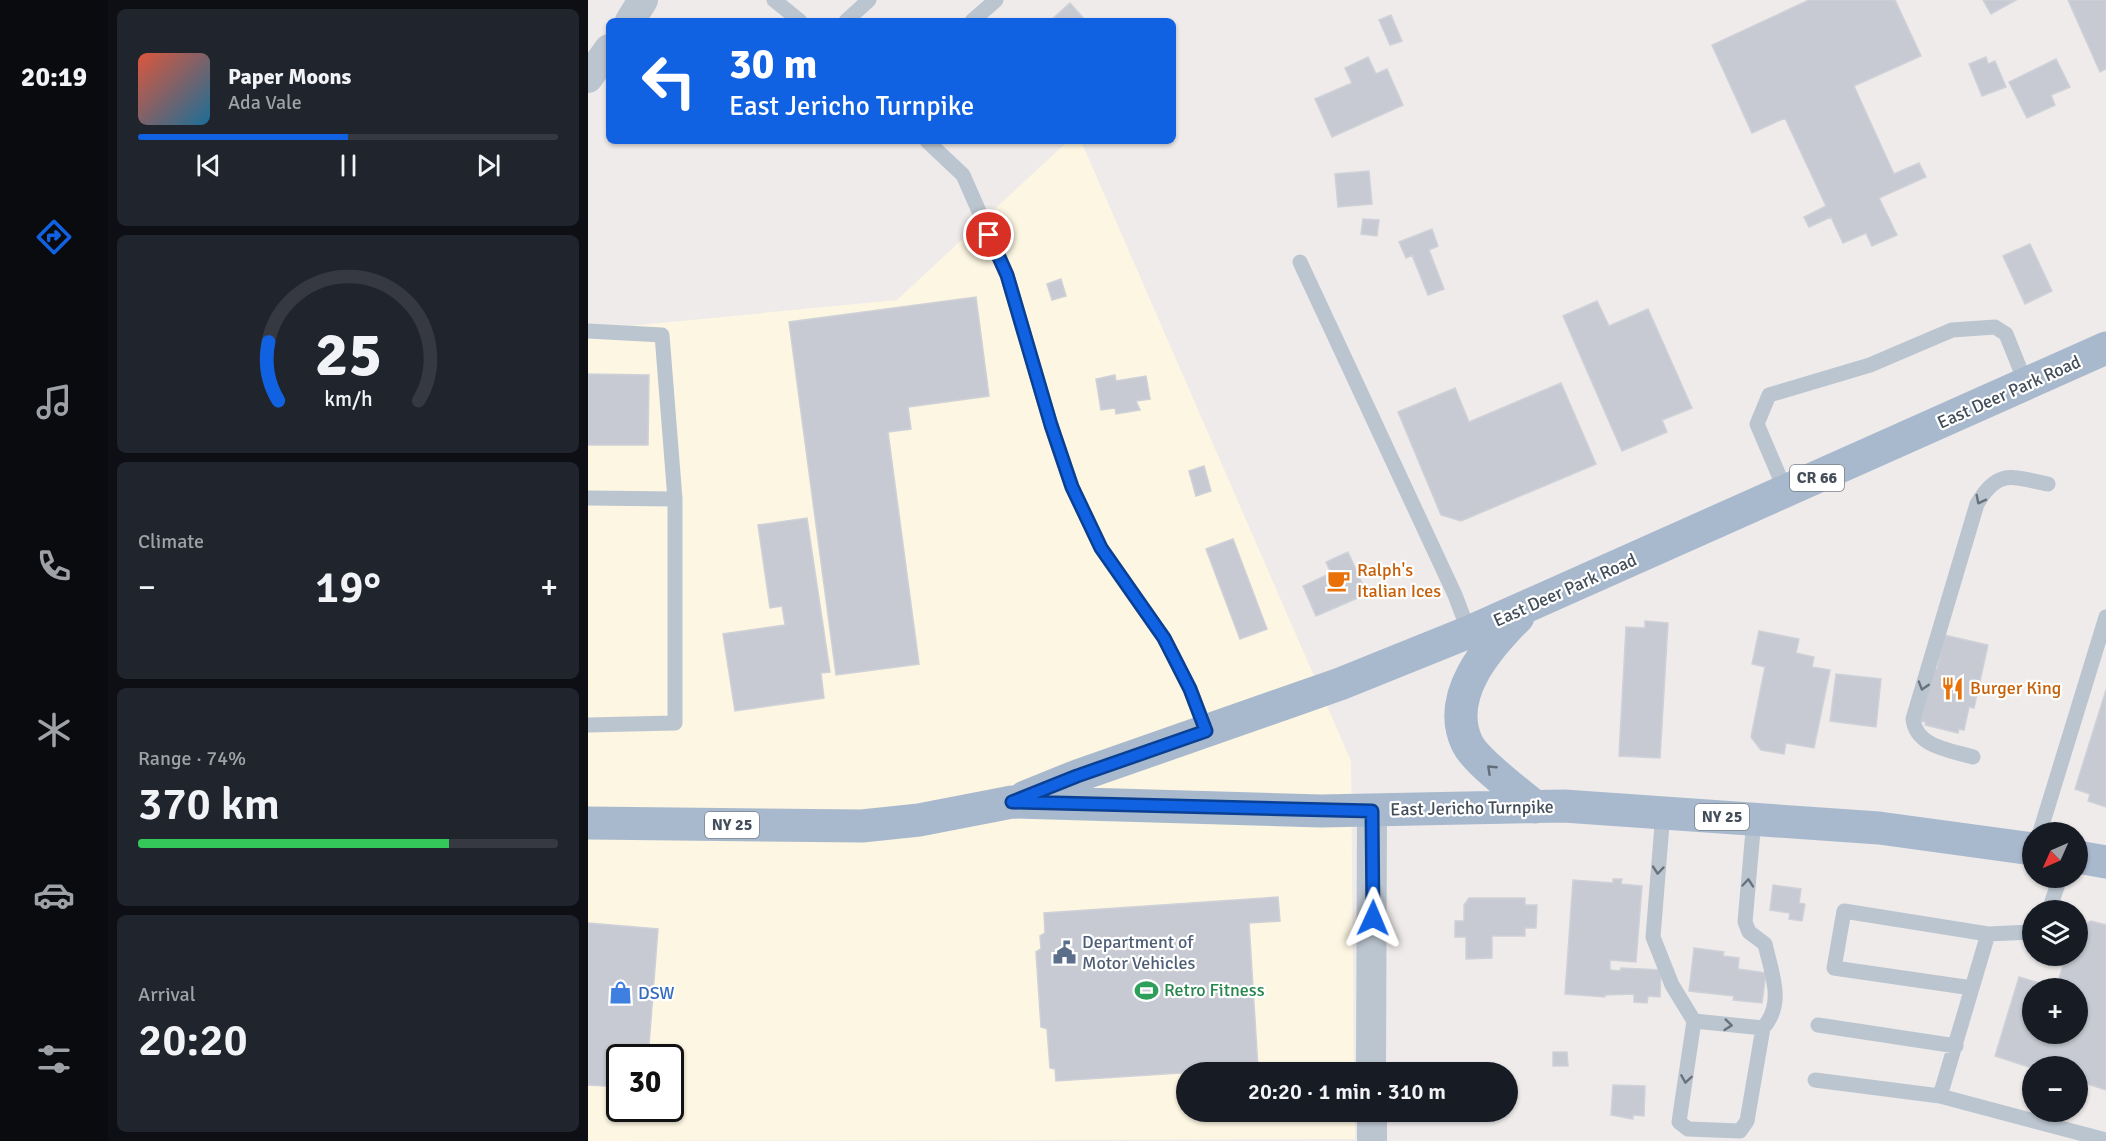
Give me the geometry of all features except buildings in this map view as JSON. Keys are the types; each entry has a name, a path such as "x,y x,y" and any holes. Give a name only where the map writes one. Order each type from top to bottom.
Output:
{"main road":[{"name":"East Deer Park Road","path":"1012,802 1077,776 1340,684 1469,632 2106,348"},
{"path":"1528,607 1486,651 1464,695 1461,718 1467,744 1488,767 1535,807"},
{"name":"East Jericho Turnpike","path":"588,823 862,826 919,820 1012,802 1372,811 1535,807 1663,812 1880,828 2022,848"},
{"path":"2088,859 2106,862"}],"street":[{"path":"632,18 643,0"},
{"path":"588,78 606,54"},
{"path":"1371,1062 1372,811"},
{"path":"1372,1122 1372,1141"}],"lane":[{"path":"774,0 796,18"},
{"path":"849,18 869,0"},
{"path":"975,18 996,0"},
{"path":"930,144 963,175 1007,275 1051,425 1072,487 1101,548 1164,638 1190,689 1206,731"},
{"path":"1300,262 1455,595 1469,632"},
{"path":"1786,492 1757,424 1769,395 1870,364 1952,330 1995,327 2006,334 2026,384"},
{"path":"588,331 662,335 675,499 675,723 588,725"},
{"path":"1973,757 1922,740 1914,731 1913,719 1977,504 1988,486 2008,476 2048,484"},
{"path":"588,498 675,499"},
{"path":"2043,822 2106,616"},
{"path":"1663,812 1653,937 1672,985 1694,1021 1679,1122 1688,1130 1740,1131 1748,1120 1763,1028 1774,1016 1776,995 1766,944 1749,932 1745,922 1754,819"},
{"path":"1972,988 1834,968 1844,911 1988,934 2022,932"},
{"path":"1940,1096 1988,934"},
{"path":"1694,1021 1763,1028"},
{"path":"1818,1025 1956,1046"},
{"path":"1815,1080 1940,1096 2106,1140"}],"shaded area":[{"path":"1065,144 1082,144 1351,761 1354,1062 1176,1062 1176,1122 1355,1122 1355,1139 588,1141 588,330 897,300"}],"place":[{"name":"Ralph's Italian Ices","path":"1339,580"},
{"name":"Burger King","path":"1952,688"},
{"name":"Department of Motor Vehicles","path":"1064,952"},
{"name":"Retro Fitness","path":"1146,990"},
{"name":"DSW","path":"620,993"}],"route":[{"path":"989,235 1007,275 1051,425 1072,487 1101,548 1164,638 1190,689 1206,731 1077,776 1012,802 1372,811 1373,918"}]}
